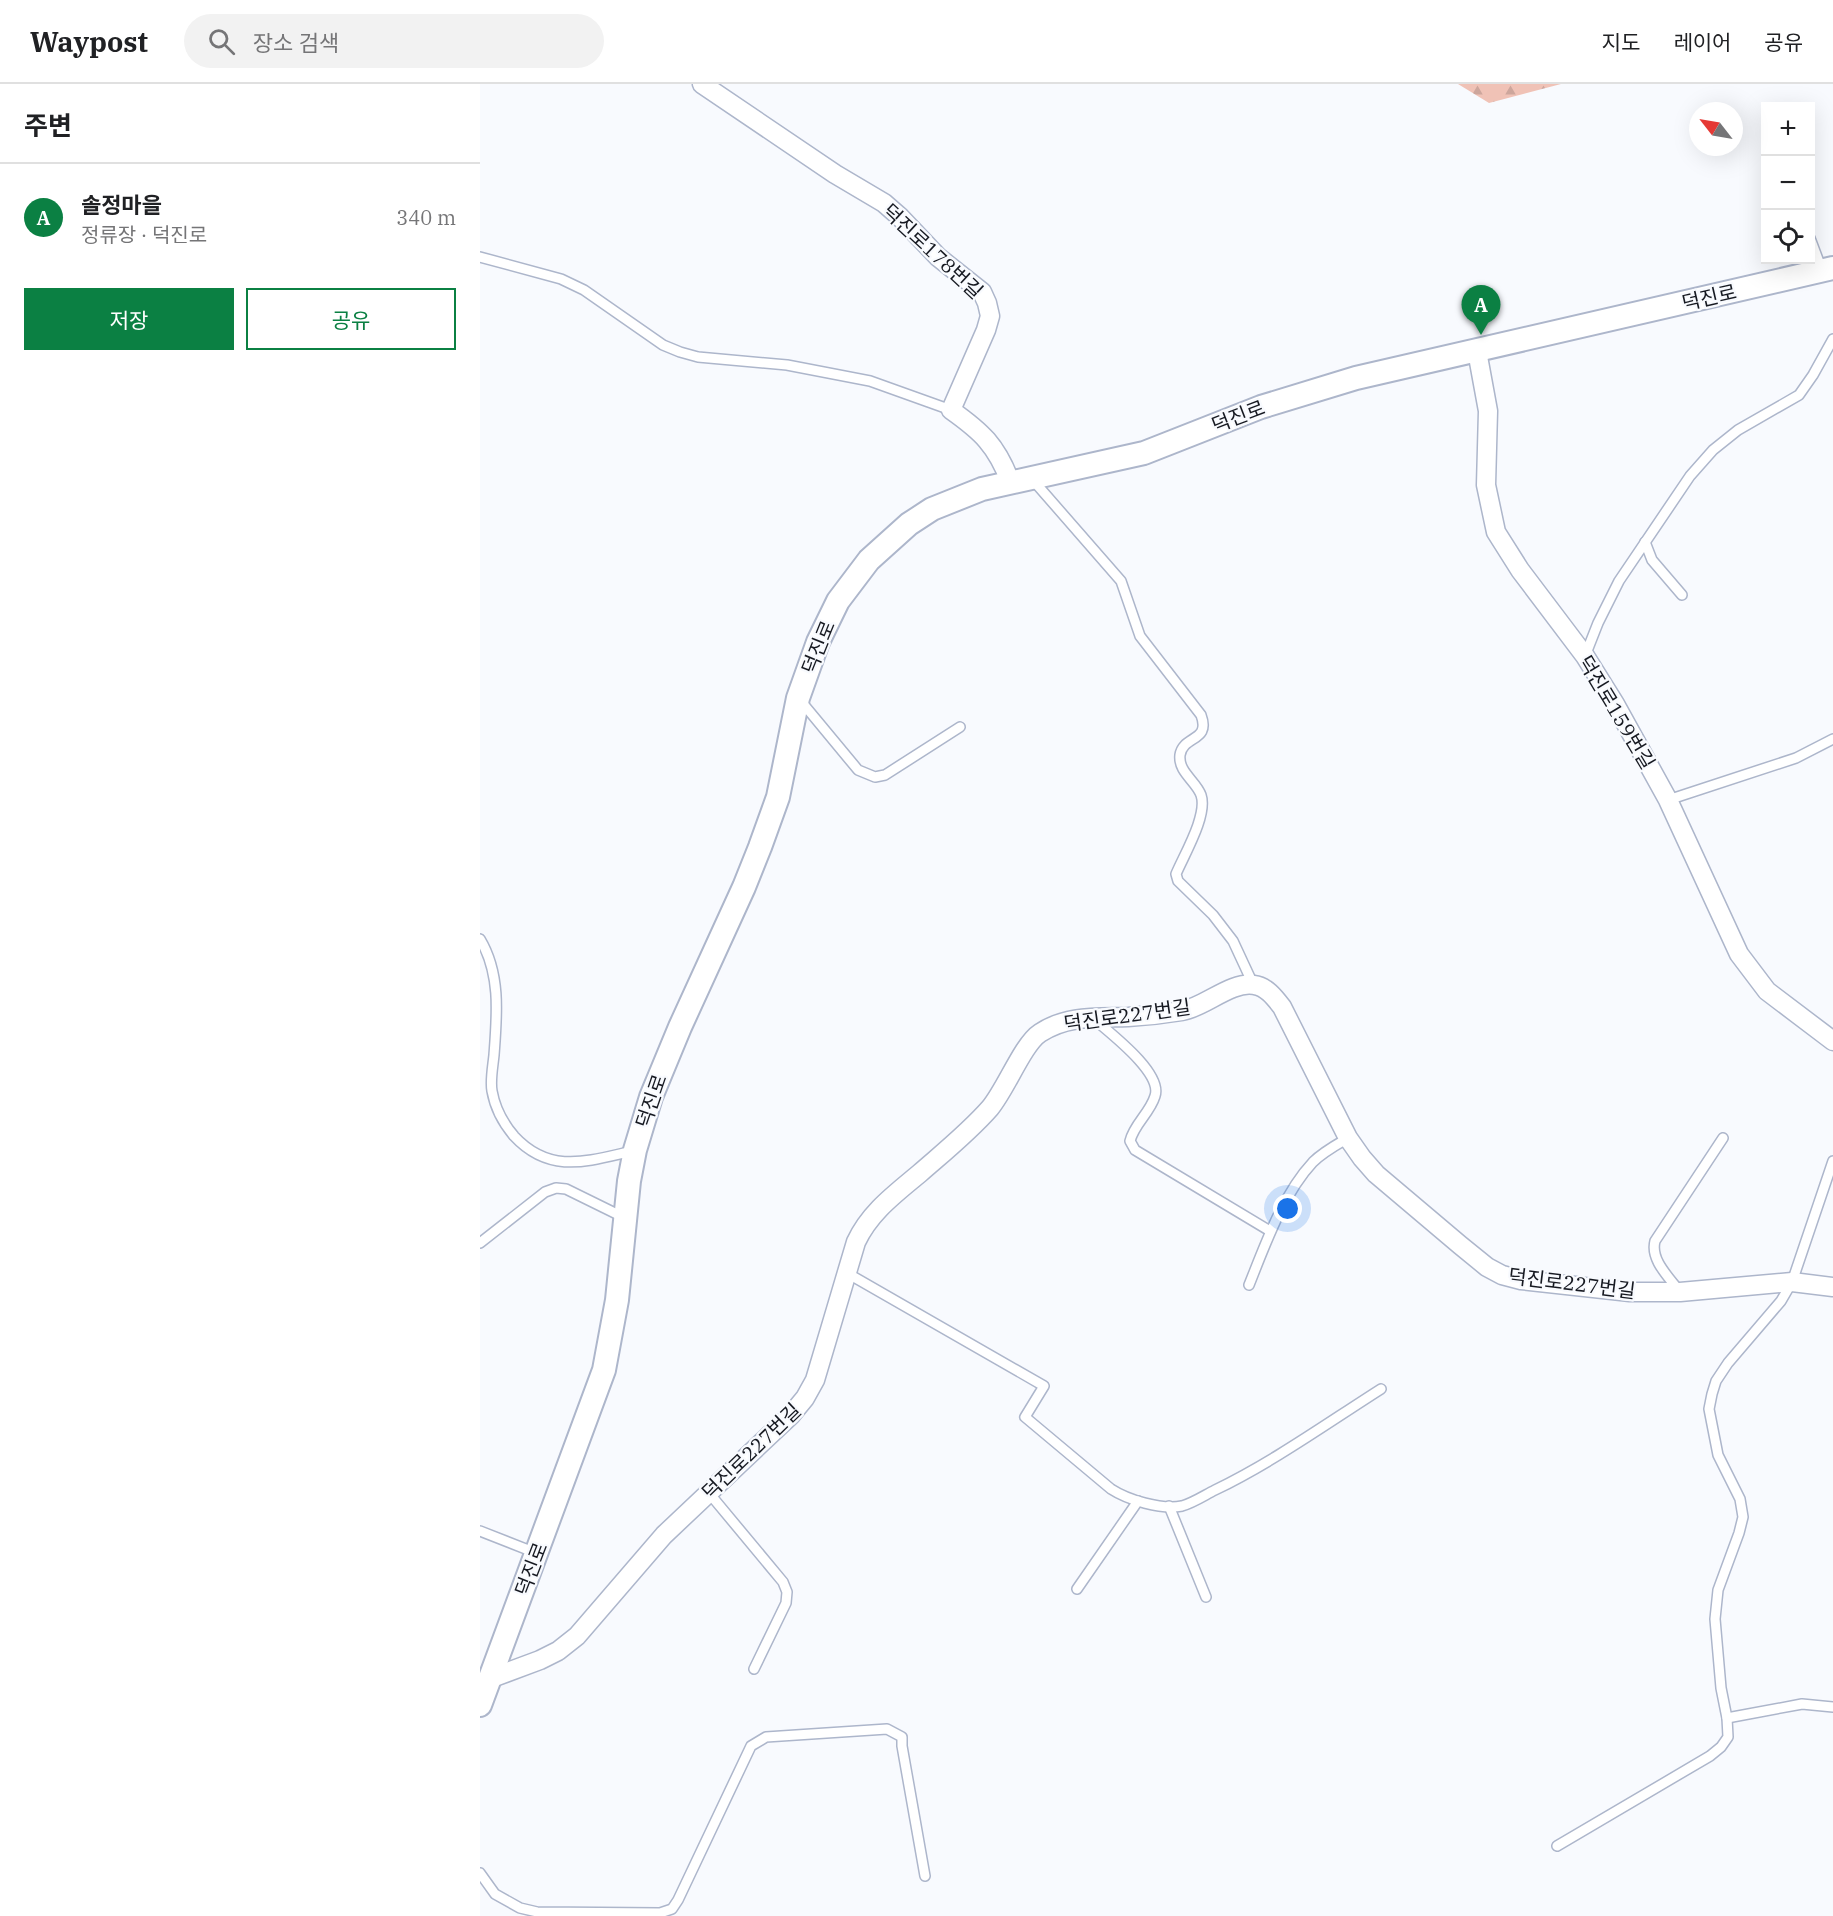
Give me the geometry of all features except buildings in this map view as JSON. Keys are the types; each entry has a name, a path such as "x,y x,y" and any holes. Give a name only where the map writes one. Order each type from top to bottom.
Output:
{"street":[{"name":"덕진로178번길","path":"702,84 825,168 884,203 938,257 982,292 990,316 951,410"},
{"name":"덕진로","path":"480,1705 604,1370 617,1300 625,1218 635,1150 651,1097 760,847 777,797 798,698 827,620 853,580 887,542 932,509 974,492 1020,479 1144,453 1261,407 1356,378 1830,273"},
{"name":"덕진로159번길","path":"1477,351 1488,411 1486,485 1496,532 1520,570 1585,656 1615,704 1668,800 1739,954 1767,991 1833,1041"},
{"path":"951,410 988,439 1020,479"},
{"name":"덕진로227번길","path":"489,1679 540,1660 558,1651 577,1636 646,1554 709,1492 777,1431 805,1398 815,1380 856,1242 872,1216 948,1149 991,1106 1037,1035 1059,1023 1092,1017 1150,1016 1188,1010 1224,992 1253,984 1262,987 1282,1007 1348,1138 1376,1174 1487,1267 1502,1275 1521,1280 1630,1293 1680,1292 1792,1282 1833,1287"}],"lane":[{"path":"1815,247 1830,273"},
{"path":"480,257 569,282 663,345 680,352 698,357 787,365 870,381 951,410"},
{"path":"1585,656 1619,581 1690,476 1713,450 1738,430 1798,395 1813,375 1833,339"},
{"path":"1020,479 1122,581 1140,636 1201,715 1204,723 1202,734 1182,747 1180,758 1183,770 1201,794 1203,803 1201,816 1176,874 1178,880 1213,915 1233,941 1253,984"},
{"path":"1645,542 1652,560 1682,595"},
{"path":"798,698 858,770 875,777 885,776 960,727"},
{"path":"1668,800 1796,758 1833,739"},
{"path":"480,939 490,956 496,992 497,1014 492,1089 501,1117 509,1130 531,1150 555,1162 587,1161 635,1150"},
{"path":"1092,1017 1145,1067 1156,1086 1156,1096 1132,1133 1130,1141 1135,1150 1270,1231"},
{"path":"1249,1285 1270,1231 1302,1177 1314,1161 1348,1138"},
{"path":"1680,1292 1655,1257 1653,1250 1655,1242 1723,1138"},
{"path":"1557,1846 1710,1756 1728,1737 1715,1619 1718,1590 1743,1517 1740,1499 1718,1455 1709,1409 1716,1381 1728,1363 1781,1301 1792,1282 1833,1161"},
{"path":"480,1243 545,1192 556,1188 566,1189 625,1218"},
{"path":"847,1273 1044,1386 1025,1417 1111,1489 1123,1497 1138,1501 1183,1506 1243,1476 1381,1389"},
{"path":"709,1492 783,1582 787,1592 786,1603 754,1669"},
{"path":"1077,1589 1138,1501"},
{"path":"1169,1506 1206,1597"},
{"path":"480,1531 537,1553"},
{"path":"1727,1718 1802,1704 1833,1707"},
{"path":"480,1873 495,1894 520,1908 537,1912 660,1913 672,1909 751,1746 766,1737 887,1729 902,1737 925,1876"}],"green space":[{"path":"1458,84 1561,84 1489,103"}],"place":[{"name":"솔정마을","path":"1481,335"}]}
